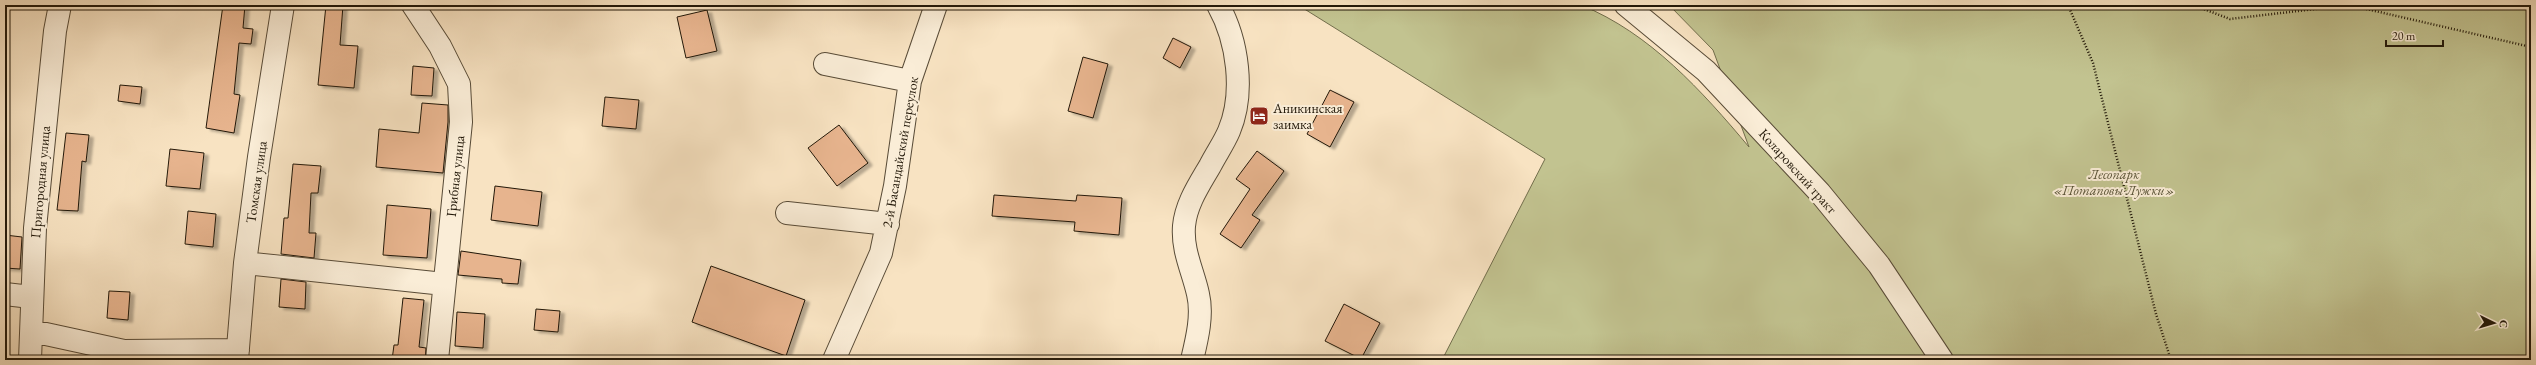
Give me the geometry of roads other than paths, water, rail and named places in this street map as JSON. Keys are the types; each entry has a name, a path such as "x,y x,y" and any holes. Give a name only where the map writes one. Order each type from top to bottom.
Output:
{"street":[{"name":"Пригородная улица","path":"30,360 32,331 31,297 54,39 60,5"},
{"name":"Томская улица","path":"237,355 246,263 259,157 283,5"},
{"name":"Грибная улица","path":"413,5 440,46 459,84 461,122 437,360"},
{"name":"2-й Басандайский переулок","path":"834,360 880,254 888,224 910,81 936,5"},
{"path":"1192,360 1196,343 1199,309 1198,295 1184,247 1184,226 1188,204 1229,131 1238,89 1236,61 1223,14 1218,5"},
{"name":"Коларовский тракт","path":"1626,5 1706,71 1820,193 1879,265 1942,360"},
{"path":"825,64 910,81"},
{"path":"787,213 888,224"},
{"path":"246,263 444,284"},
{"path":"5,294 31,297"},
{"path":"32,331 124,351 237,355"}],"place":[{"name":"Аникинская заимка","path":"1259,116"}],"park label":[{"name":"Лесопарк «Потаповы Лужки»","path":"2114,182"}]}
